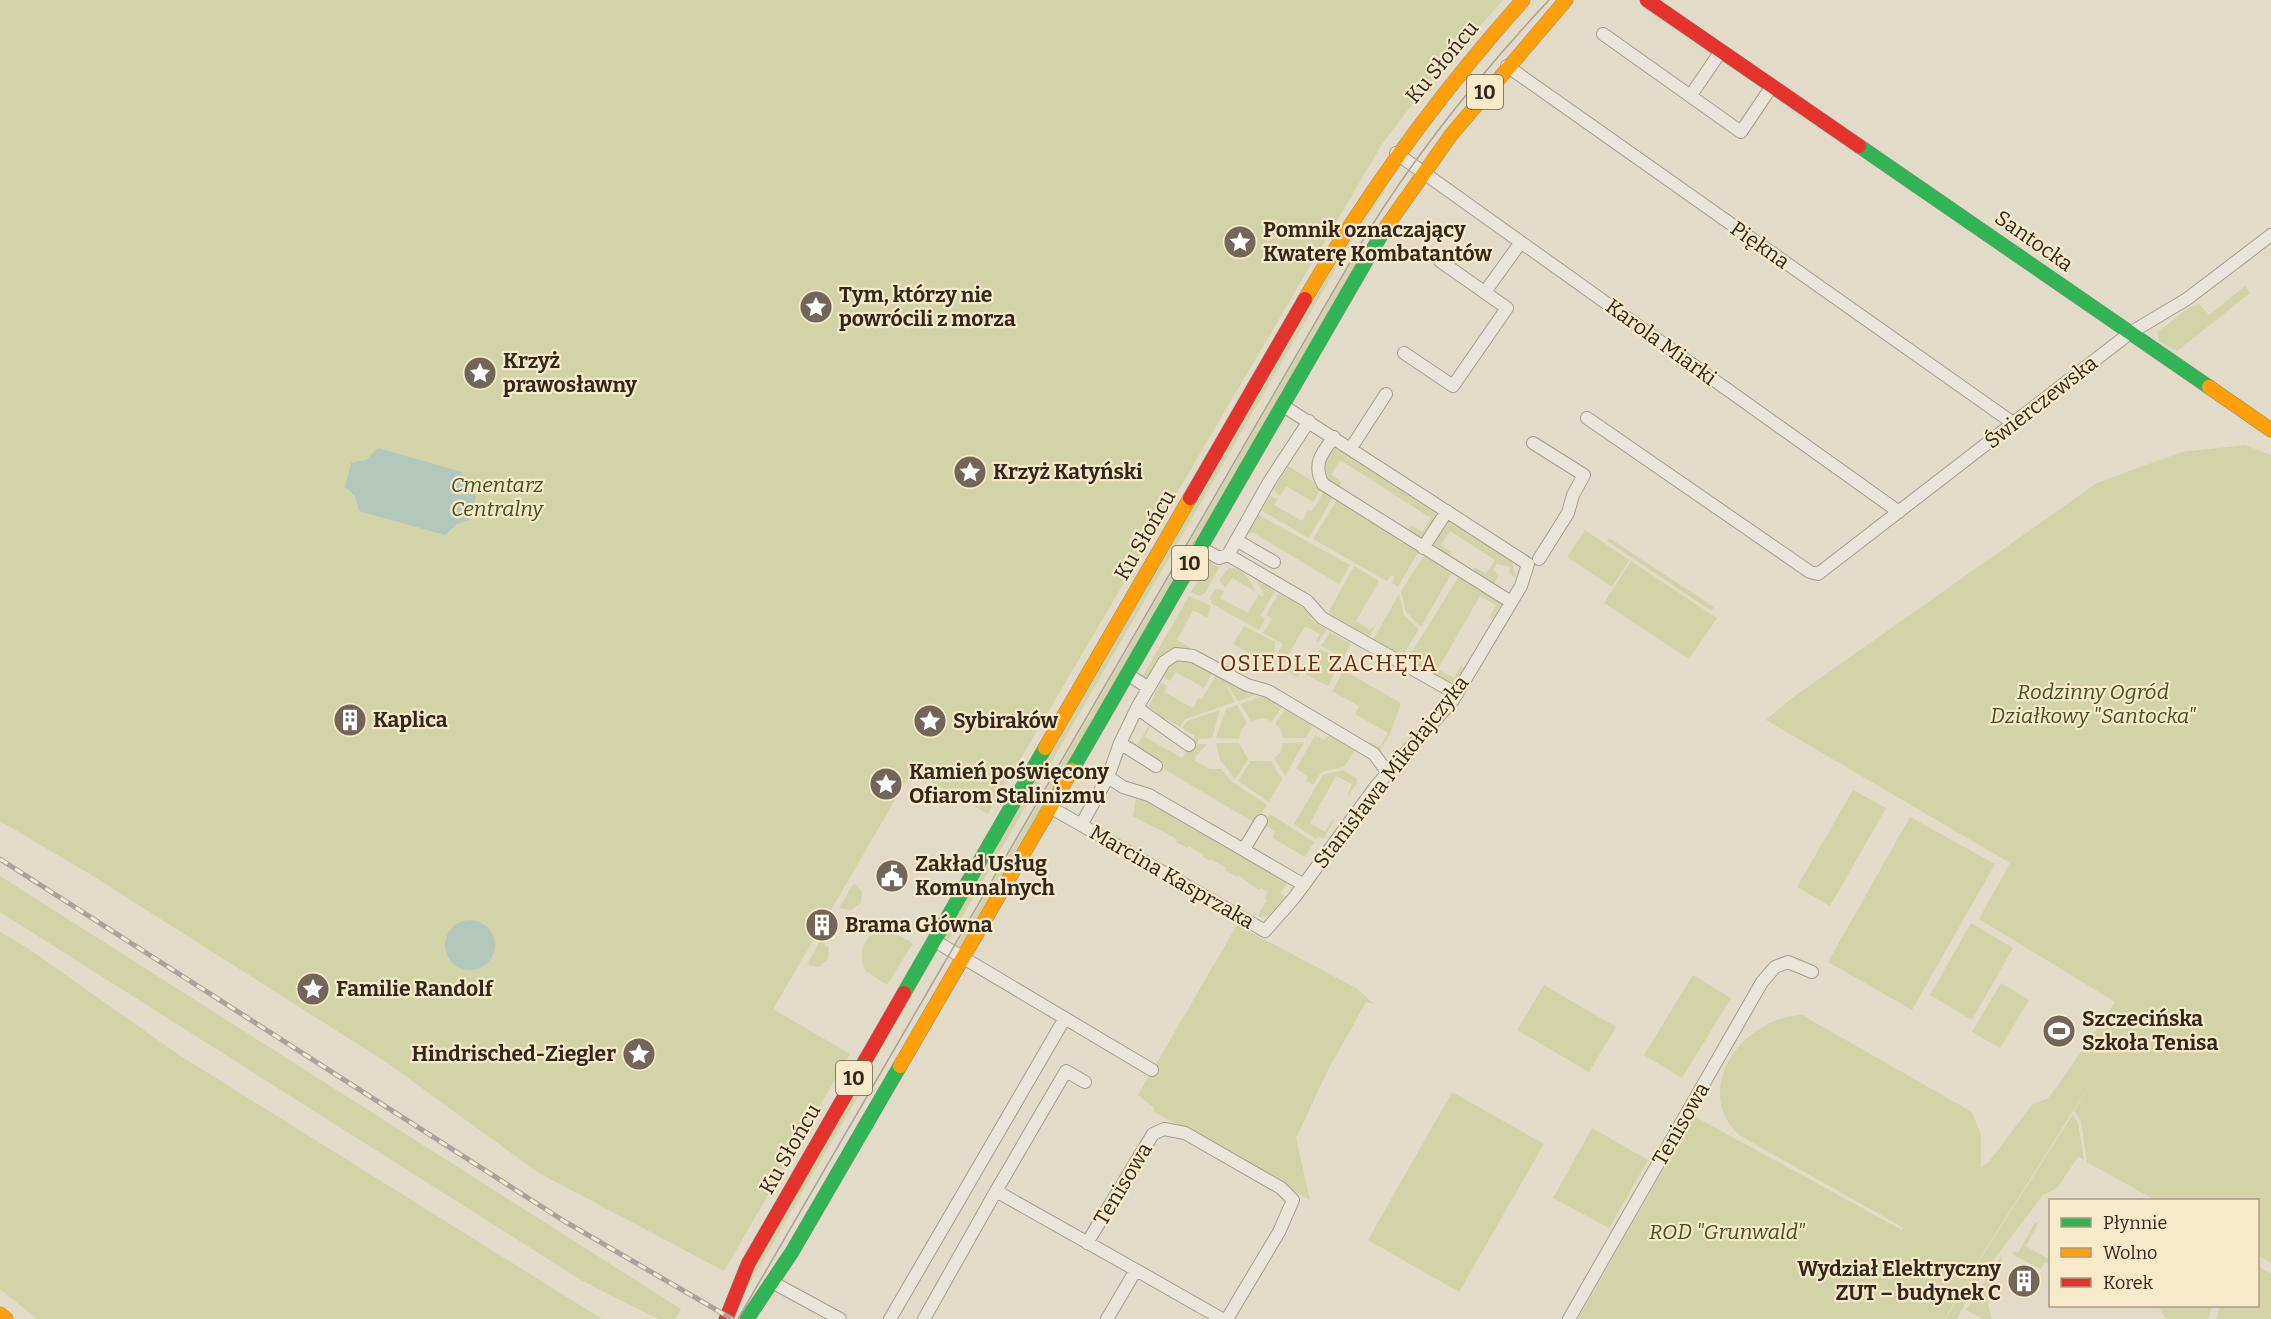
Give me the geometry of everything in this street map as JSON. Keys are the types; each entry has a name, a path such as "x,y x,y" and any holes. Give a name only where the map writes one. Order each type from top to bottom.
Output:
{"main road":[{"name":"Ku Słońcu","path":"726,1319 757,1249 1343,234 1396,153 1454,78 1523,0"},
{"name":"10","path":"747,1319 772,1282 963,958 1373,248 1422,172 1507,66 1566,0"},
{"name":"Santocka","path":"1647,0 2271,430"},
{"path":"0,1314 6,1319"}],"street":[{"path":"1603,34 1741,132 1772,86"},
{"path":"1691,95 1721,51"},
{"name":"Piękna","path":"1507,66 2013,423"},
{"path":"1396,153 1422,172"},
{"name":"Karola Miarki","path":"1422,172 1899,512"},
{"name":"Świerczewska","path":"1587,418 1815,574 1823,572 2130,333 2187,299 2271,235"},
{"path":"1485,292 1521,242"},
{"path":"1404,353 1453,386 1507,308 1440,261"},
{"path":"1351,448 1386,394"},
{"path":"1282,405 1447,511 1534,562"},
{"path":"1200,548 1219,558 1228,555 1309,421"},
{"path":"1334,437 1318,461 1317,472 1323,484 1511,602"},
{"name":"Stanisława Mikołajczyka","path":"1304,885 1346,825 1457,694 1534,562 1568,513 1584,475 1533,442"},
{"path":"1424,548 1447,511"},
{"path":"1236,540 1274,562"},
{"path":"1228,555 1307,601 1322,618 1457,694"},
{"path":"1081,825 1108,777 1119,744 1137,708 1168,658 1176,654 1193,656 1247,685 1268,691 1370,751 1388,773"},
{"path":"1127,674 1149,688"},
{"path":"1137,708 1190,745"},
{"path":"1119,744 1156,765"},
{"path":"1108,777 1123,787 1149,795 1304,885"},
{"name":"Marcina Kasprzaka","path":"1050,807 1265,931 1304,885"},
{"path":"1244,849 1260,823 1247,819"},
{"path":"935,941 1152,1070"},
{"name":"Tenisowa","path":"1569,1319 1762,982 1775,968 1788,962 1812,972"},
{"path":"890,1319 1065,1018"},
{"path":"924,1319 1066,1071 1085,1082"},
{"name":"Tenisowa","path":"1088,1243 1153,1134 1164,1129 1185,1133 1281,1188 1293,1200 1279,1232 1227,1319"},
{"name":"Tenisowa","path":"996,1191 1222,1319"},
{"path":"1107,1319 1136,1270"},
{"path":"772,1282 840,1319"}],"green space":[{"name":"Cmentarz Centralny","path":"0,0 1503,0 1421,93 1382,144 988,814 912,771 773,1009 850,1054 724,1271 539,1173 386,1062 88,873 0,821"},
{"path":"1381,185 1386,189 1350,244 947,943 944,937"},
{"path":"1354,258 1360,261 962,947 955,948"},
{"path":"2245,286 2250,293 2177,351 2159,342 2157,332 2189,308 2199,304 2209,315"},
{"name":"Rodzinny Ogród Działkowy \"Santocka\"","path":"2245,445 2271,455 2271,1263 2259,1256 2259,1199 2153,1199 2087,1162 2081,1121 2074,1111 2094,1078 1973,1269 1945,1319 1578,1319 1694,1116 1902,1230 1902,1227 1739,1135 1725,1116 1720,1097 1722,1077 1730,1058 1744,1041 1761,1028 1781,1019 1802,1015 1972,1112 1981,1135 1981,1167 1988,1163 2032,1105 2048,1098 2059,1084 2115,1002 1979,919 2010,863 1766,720 1792,698 2097,483 2182,452"},
{"path":"1335,447 1435,512 1437,516 1424,541 1405,534 1411,525 1422,532 1431,518 1340,460 1331,475 1342,482 1337,490 1327,483 1323,465"},
{"path":"1288,466 1322,487 1313,502 1286,486 1280,496 1273,490"},
{"path":"1325,490 1334,495 1309,538 1262,511 1270,496 1278,499 1274,505 1302,521 1308,510 1312,511"},
{"path":"1338,498 1400,537 1398,541 1401,543 1403,540 1417,548 1417,554 1398,587 1392,583 1395,577 1391,575 1387,581 1313,539"},
{"path":"1259,515 1350,565 1339,584 1252,532 1248,533"},
{"path":"1450,522 1512,562 1516,578 1509,573 1510,567 1497,564 1493,570 1499,575 1492,587 1471,574 1475,567 1486,574 1495,560 1450,531 1441,545 1452,552 1447,560 1431,545 1444,524"},
{"path":"1585,530 1629,560 1612,587 1567,557"},
{"path":"1609,538 1714,607 1711,611 1607,541"},
{"path":"1425,554 1452,572 1421,627 1406,612 1401,591"},
{"path":"1209,561 1219,568 1205,593 1200,596 1191,592"},
{"path":"1631,561 1717,618 1689,659 1604,603"},
{"path":"1354,566 1379,581 1356,621 1370,630 1377,623 1369,637 1328,613"},
{"path":"1229,568 1243,572 1256,592 1232,578 1225,588 1219,580"},
{"path":"1459,576 1503,601 1492,620 1489,618 1496,605 1480,596 1438,669 1454,678 1461,666 1464,668 1453,686 1407,660"},
{"path":"1255,579 1275,591 1260,616 1265,619 1259,630 1212,604 1210,598 1214,590 1224,591 1220,598 1248,613 1259,594 1262,597 1264,594"},
{"path":"1279,593 1302,606 1315,623 1326,630 1318,642 1316,641 1320,634 1305,626 1283,664 1298,673 1303,665 1305,666 1298,678 1279,666 1278,653 1283,644 1263,633 1272,619 1266,615"},
{"path":"1399,594 1404,615 1419,629 1402,657 1373,640"},
{"path":"1189,596 1211,606 1207,618 1193,610 1177,640 1191,648 1149,680 1141,679"},
{"path":"1244,626 1275,642 1274,663 1268,674 1263,671 1267,663 1233,644"},
{"path":"1330,632 1351,644 1343,658 1321,646"},
{"path":"1320,649 1341,661 1328,686 1305,674"},
{"path":"1179,659 1202,664 1213,671 1204,688 1176,672 1170,681 1160,675 1169,662"},
{"path":"1347,664 1351,667 1348,673 1401,703 1390,734 1379,752 1368,747 1371,742 1380,747 1388,733 1355,714 1359,706 1332,691"},
{"path":"1217,673 1258,694 1238,701 1229,687 1227,688 1235,702 1185,719 1180,727 1165,718 1162,723 1156,712 1148,707 1161,682 1167,686 1164,692 1193,708 1198,698 1202,699"},
{"path":"1263,696 1284,705 1272,721 1262,718 1251,721 1241,704"},
{"path":"1237,705 1247,723 1241,730 1239,739 1216,738 1226,709"},
{"path":"1287,707 1310,720 1312,727 1306,738 1283,738 1281,729 1275,724"},
{"path":"1220,710 1212,738 1198,739 1198,744 1207,744 1195,757 1195,761 1210,769 1221,769 1231,781 1267,805 1255,823 1127,747 1127,739 1137,745 1153,720 1145,737 1182,758 1195,736 1182,728 1187,721"},
{"path":"1332,732 1357,747 1344,767 1321,772 1313,785 1306,781 1308,776 1296,769 1315,735 1324,740"},
{"path":"1304,742 1285,776 1274,758 1281,752 1283,743"},
{"path":"1216,743 1239,743 1248,759 1235,779 1220,760"},
{"path":"1251,761 1271,761 1282,779 1269,802 1238,781"},
{"path":"1343,770 1356,778 1357,783 1347,797 1352,784 1336,776 1310,823 1325,832 1332,820 1334,821 1323,839 1318,836 1316,839 1294,824 1323,775"},
{"path":"1853,790 1886,808 1830,906 1797,887"},
{"path":"1139,794 1289,880 1280,893 1286,897 1269,915 1260,917 1258,915 1267,900 1265,899 1268,892 1261,888 1259,890 1211,859 1210,861 1203,857 1204,855 1189,846 1187,848 1176,842 1177,839 1133,816 1136,797"},
{"path":"1270,814 1314,842 1305,857 1273,838 1275,831 1265,825"},
{"path":"1910,817 1995,864 1912,1010 1828,962"},
{"path":"0,876 681,1309 675,1319 658,1319 581,1280 0,912"},
{"path":"854,883 862,891 861,903 850,910 839,908"},
{"path":"1971,923 2013,948 1972,1020 1930,995"},
{"path":"1237,925 1356,988 1374,1004 1366,1002 1328,1070 1296,1138 1310,1200 1153,1111 1154,1108 1138,1095"},
{"path":"887,930 913,943 887,985 866,971 862,950 873,934"},
{"path":"0,932 26,947 179,1055 602,1319 37,1319 0,1289"},
{"path":"820,940 829,948 828,959 819,967 807,965"},
{"path":"1693,975 1731,998 1682,1078 1644,1055"},
{"path":"2001,983 2029,1000 2000,1048 1972,1032"},
{"path":"1544,985 1616,1027 1589,1072 1517,1030"},
{"path":"863,1078 867,1081 738,1304 747,1280"},
{"path":"1452,1092 1544,1144 1459,1292 1368,1240"},
{"path":"2073,1114 2078,1123 2084,1160 2078,1157 2057,1188 2043,1195 1976,1283 1957,1319 1946,1319 1974,1269"},
{"path":"1592,1128 1648,1160 1609,1228 1553,1198"},
{"path":"2035,1222 2038,1224 2026,1246 2049,1259 2049,1264 2045,1262 2041,1269 2012,1254 2014,1251 2018,1253"},
{"path":"2002,1255 2001,1265 1986,1291 1991,1319 1983,1319 1966,1310"},
{"path":"2259,1267 2271,1274 2271,1319 2216,1319 2220,1307 2259,1307"},
{"path":"2159,1307 2212,1307 2208,1319 2166,1319"}],"shaded area":[{"path":"378,448 462,472 467,487 476,496 469,520 457,524 445,535 359,511 355,496 345,487 351,463 366,460"},
{"path":"470,920 488,927 495,945 488,963 470,970 452,963 445,945 452,927"}],"tram line":[{"path":"738,1319 1366,235 1407,173 1452,113 1549,0"}],"railway":[{"path":"924,713 931,724"},
{"path":"0,859 564,1221 732,1319"}],"traffic: fast":[{"path":"1859,146 2209,387"},
{"path":"1072,770 1384,230"},
{"path":"904,993 1045,748"},
{"path":"747,1319 792,1252 900,1066"}],"traffic: slow":[{"path":"1305,299 1354,220 1406,144 1492,35 1523,0"},
{"path":"1384,230 1451,135 1566,0"},
{"path":"2209,387 2271,430"},
{"path":"1045,748 1190,498"},
{"path":"900,1066 1072,770"},
{"path":"0,1314 6,1319"}],"traffic: jam":[{"path":"1647,0 1859,146"},
{"path":"1190,498 1305,299"},
{"path":"726,1319 748,1264 904,993"}],"place":[{"name":"Pomnik oznaczający Kwaterę Kombatantów","path":"1240,242"},
{"name":"Tym, którzy nie powrócili z morza","path":"816,307"},
{"name":"Krzyż prawosławny","path":"480,373"},
{"name":"Krzyż Katyński","path":"970,472"},
{"name":"Kaplica","path":"350,720"},
{"name":"Sybiraków","path":"930,721"},
{"name":"Kamień poświęcony Ofiarom Stalinizmu","path":"886,784"},
{"name":"Zakład Usług Komunalnych","path":"892,876"},
{"name":"Brama Główna","path":"822,925"},
{"name":"Familie Randolf","path":"313,989"},
{"name":"Szczecińska Szkoła Tenisa","path":"2059,1031"},
{"name":"Hindrisched-Ziegler","path":"639,1054"},
{"name":"Wydział Elektryczny ZUT – budynek C","path":"2024,1281"}],"district":[{"name":"OSIEDLE ZACHĘTA","path":"1329,663"}],"park label":[{"name":"ROD \"Grunwald\"","path":"1727,1232"}]}
